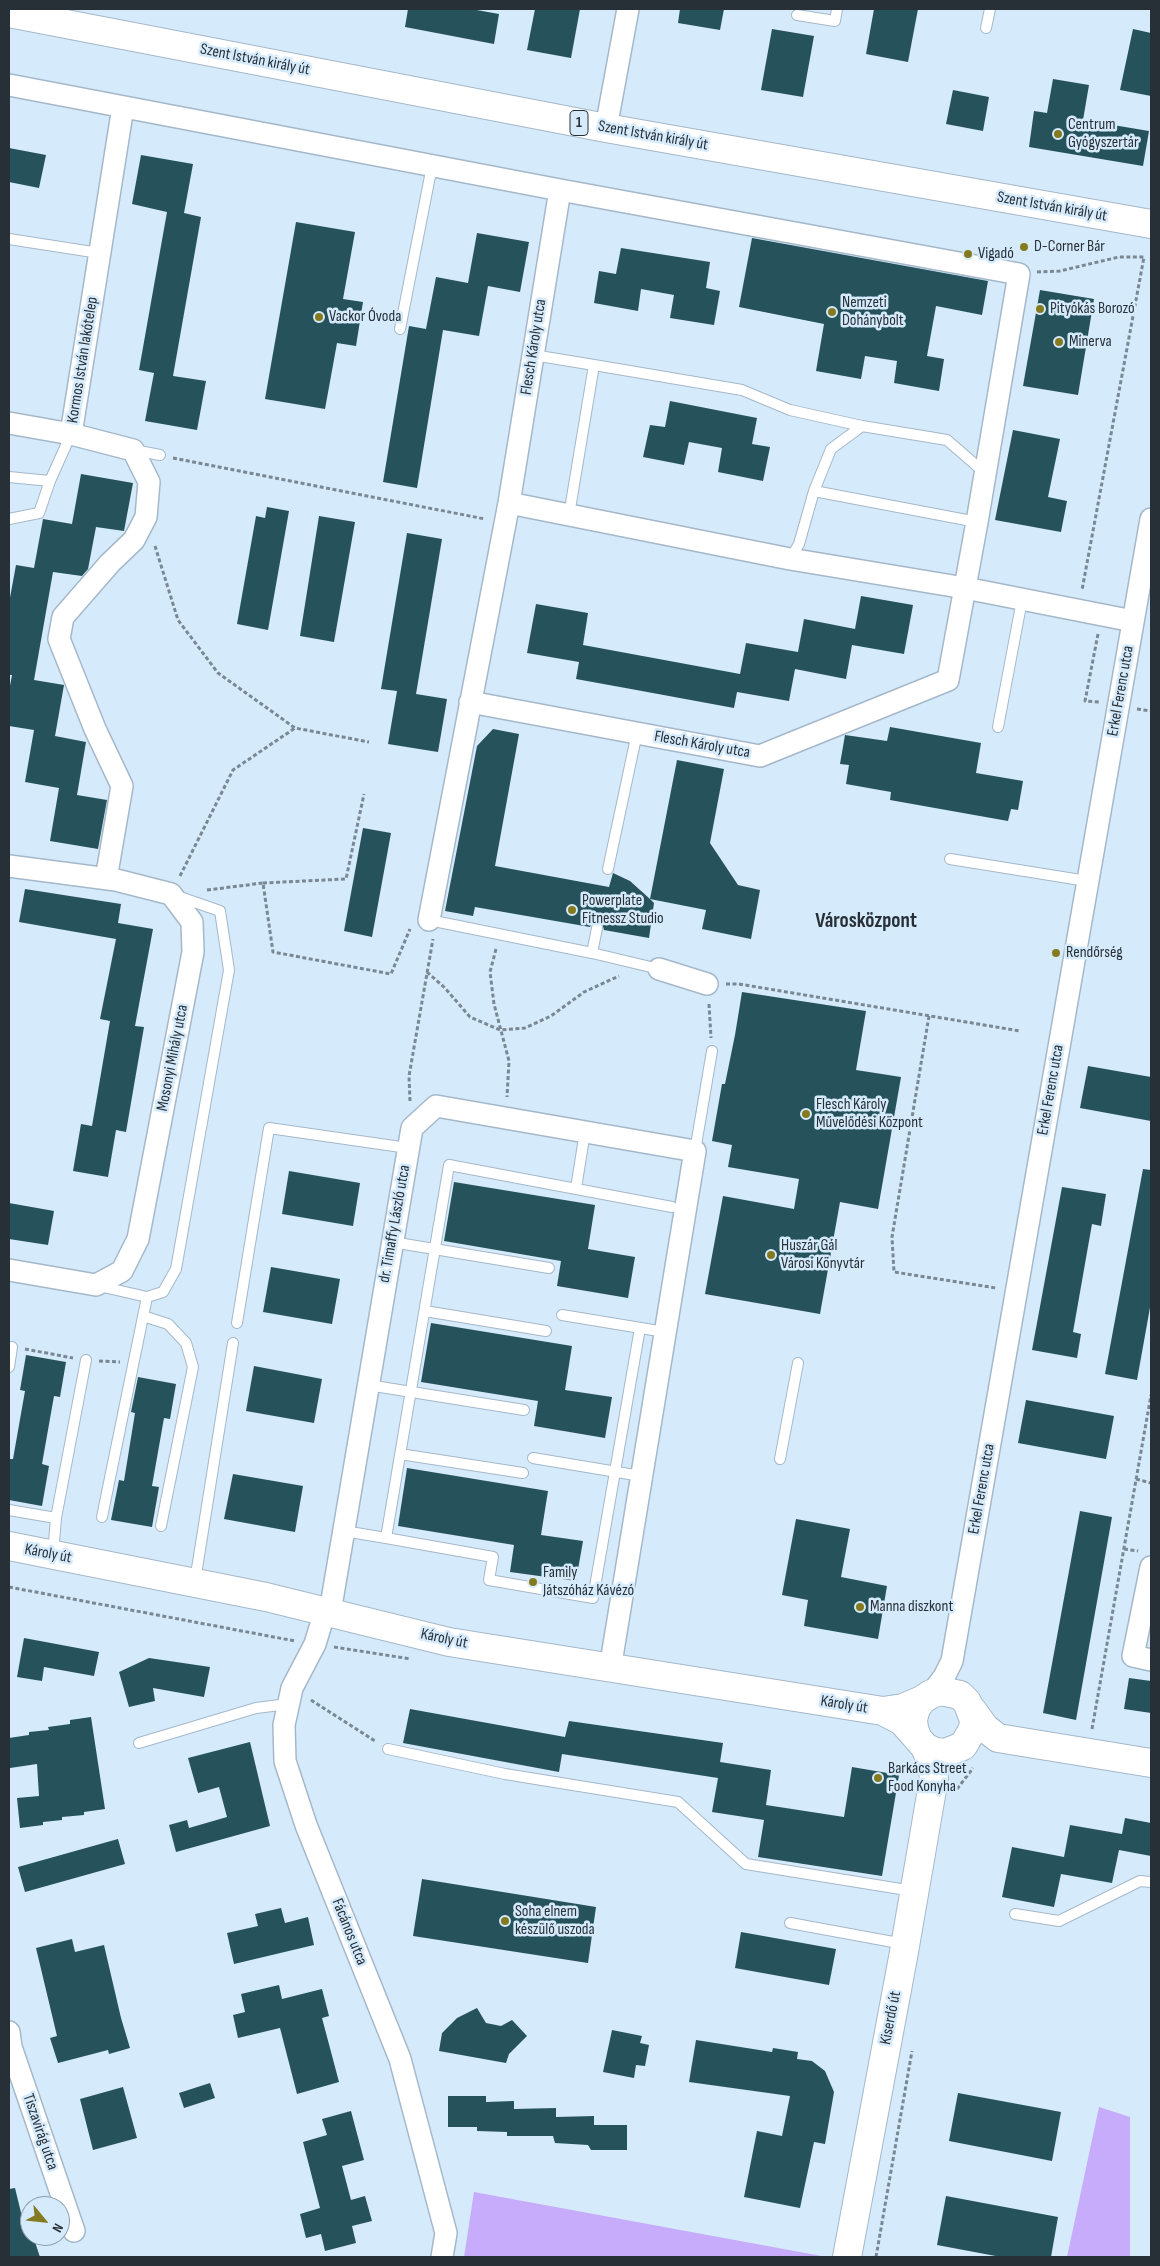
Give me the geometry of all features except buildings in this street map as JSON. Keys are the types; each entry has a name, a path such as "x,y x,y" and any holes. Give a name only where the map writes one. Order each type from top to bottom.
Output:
{"street":[{"path":"606,128 628,9"},
{"name":"Szent István király út","path":"9,13 606,128 1151,224"},
{"path":"9,85 560,190 1019,274 965,588"},
{"name":"Kormos István lakótelep","path":"123,107 71,434 133,450"},
{"name":"Flesch Károly utca","path":"429,920 507,513 560,190"},
{"path":"9,423 71,434"},
{"path":"106,879 122,786 95,728 59,639 63,617 134,540 146,517 149,482 133,450"},
{"path":"507,513 569,515 1133,621"},
{"name":"Erkel Ferenc utca","path":"926,1697 944,1677 952,1661 1133,621 1148,561 1151,519"},
{"name":"Flesch Károly utca","path":"470,702 760,756 948,680 965,588"},
{"path":"9,866 106,879 145,886 171,894"},
{"name":"Mosonyi Mihály utca","path":"96,1286 122,1271 138,1239 193,952 192,922 171,894"},
{"path":"659,969 707,984"},
{"path":"410,1138 436,1106 695,1152 610,1669"},
{"name":"dr. Timaffy László utca","path":"328,1612 344,1531 410,1138"},
{"path":"9,1270 96,1286"},
{"name":"Károly út","path":"9,1546 266,1596 449,1642 610,1669 883,1711 903,1708 926,1697"},
{"path":"1151,1567 1133,1656 1151,1660"},
{"name":"Fácános utca","path":"328,1612 290,1696 284,1725 285,1761 306,1825 400,2059 446,2233 442,2257"},
{"name":"Erkel Ferenc utca","path":"952,1661 955,1683 970,1706"},
{"path":"998,1738 985,1728 970,1706 951,1692 941,1691 926,1697 916,1708 913,1719 914,1730 921,1743 935,1752 945,1753 977,1740 998,1738 1151,1763"},
{"path":"959,1748 974,1729 970,1706"},
{"name":"Károly út","path":"883,1711 902,1721 921,1743"},
{"name":"Kiserdő út","path":"847,2257 934,1778 931,1761 921,1743"},
{"name":"Kiserdő út","path":"934,1778 941,1766 959,1748"},
{"name":"Tiszavirág utca","path":"9,2042 74,2231"}],"lane":[{"path":"797,15 835,21 837,9"},
{"path":"986,28 990,9"},
{"path":"400,329 432,166"},
{"path":"9,239 99,253"},
{"path":"533,355 742,390 790,410 862,426 947,440 986,474"},
{"path":"569,515 594,365"},
{"path":"790,558 799,544 814,491 831,449 862,426"},
{"path":"9,519 39,513 50,481 71,434"},
{"path":"133,450 160,455"},
{"path":"9,477 50,481"},
{"path":"814,491 977,522"},
{"path":"998,727 1022,600"},
{"path":"608,869 636,734"},
{"path":"950,859 1087,881"},
{"path":"96,1286 147,1297 163,1292 176,1269 229,970 220,911 171,894"},
{"path":"429,920 592,953 659,969"},
{"path":"592,953 597,928"},
{"path":"695,1152 712,1051"},
{"path":"237,1322 269,1128 410,1138"},
{"path":"576,1188 585,1132"},
{"path":"386,1538 450,1165 672,1207"},
{"path":"392,1242 550,1268"},
{"path":"102,1517 147,1297"},
{"path":"425,1310 546,1331"},
{"path":"562,1314 665,1332"},
{"path":"143,1316 168,1324 186,1343 193,1367 161,1526"},
{"path":"344,1531 493,1557 489,1580 593,1598 640,1328"},
{"path":"194,1582 233,1343"},
{"path":"9,1367 12,1347"},
{"path":"52,1555 56,1518 86,1360"},
{"path":"780,1459 798,1364"},
{"path":"368,1385 524,1410"},
{"path":"400,1454 523,1473"},
{"path":"533,1458 641,1476"},
{"path":"9,1510 56,1518"},
{"path":"140,1743 290,1696"},
{"path":"388,1749 505,1774 678,1802 746,1864 914,1891"},
{"path":"1015,1914 1059,1921 1140,1881 1151,1882"},
{"path":"790,1923 905,1944"}],"path":[{"path":"1019,274 1060,271 1120,257 1144,258 1078,610"},
{"path":"160,455 507,513"},
{"path":"146,517 178,620 218,673 295,728 369,742"},
{"path":"171,894 234,770 295,728"},
{"path":"171,894 263,883 346,879 364,794"},
{"path":"263,883 272,952 391,974 410,929 429,920 434,932 408,1076 410,1138"},
{"path":"499,934 490,972 500,1030 509,1060 509,1084 504,1118"},
{"path":"427,972 445,988 470,1017 500,1030 525,1028 551,1016 584,992 618,976 625,978"},
{"path":"712,1051 707,984 739,984 1020,1031"},
{"path":"929,1016 892,1237 894,1272 1016,1292"},
{"path":"1088,1752 1151,1395"},
{"path":"1136,1479 1151,1483"},
{"path":"290,1696 388,1749"}],"shaded area":[{"path":"1099,2107 1130,2117 1130,2257 1067,2257"},
{"path":"474,2192 827,2257 464,2257"}],"place":[{"name":"Centrum Gyógyszertár","path":"1058,134"},
{"name":"D-Corner Bár","path":"1024,247"},
{"name":"Vigadó","path":"968,254"},
{"name":"Pityókás Borozó","path":"1040,309"},
{"name":"Nemzeti Dohánybolt","path":"832,312"},
{"name":"Vackor Óvoda","path":"319,317"},
{"name":"Minerva","path":"1059,342"},
{"name":"Powerplate Fitnessz Studio","path":"572,910"},
{"name":"Rendőrség","path":"1056,953"},
{"name":"Flesch Károly Művelődési Központ","path":"806,1114"},
{"name":"Huszár Gál Városi Könyvtár","path":"771,1255"},
{"name":"Family Játszóház Kávézó","path":"533,1582"},
{"name":"Manna diszkont","path":"860,1607"},
{"name":"Barkács Street Food Konyha","path":"878,1778"},
{"name":"Soha elnem készülő uszoda","path":"505,1921"}],"district":[{"name":"Városközpont","path":"866,922"}]}
